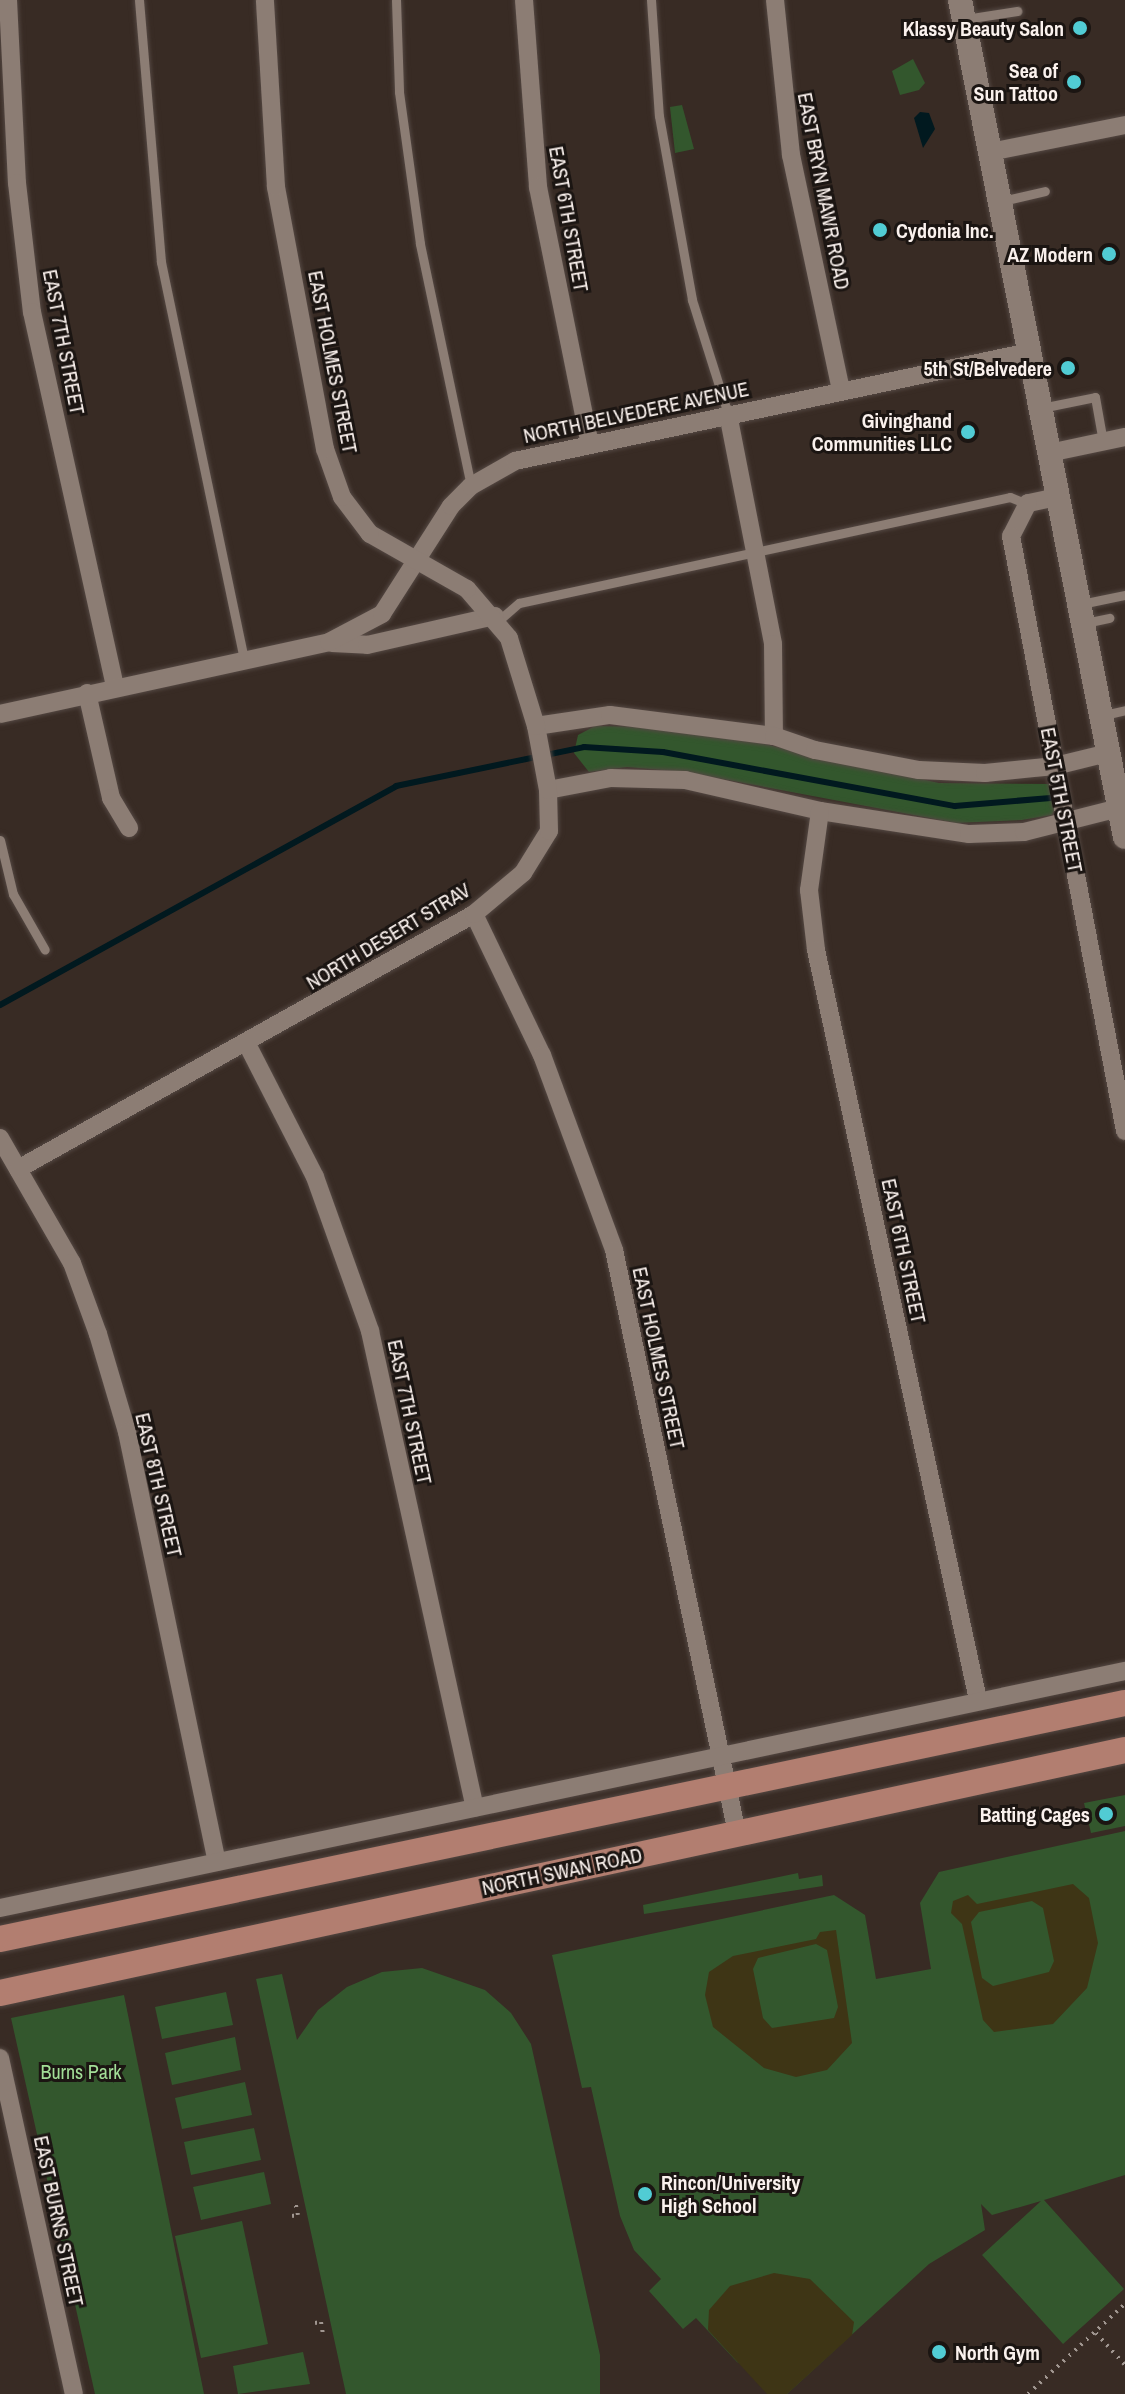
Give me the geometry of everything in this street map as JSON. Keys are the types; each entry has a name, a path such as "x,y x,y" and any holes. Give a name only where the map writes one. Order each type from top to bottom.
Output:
{"main road":[{"path":"0,1939 1125,1703"},
{"name":"NORTH SWAN ROAD","path":"0,1993 1125,1750"}],"street":[{"name":"EAST 7TH STREET","path":"8,0 17,183 32,312 115,687"},
{"name":"EAST HOLMES STREET","path":"265,0 276,187 325,449 342,497 370,534 467,589 497,619 509,638 536,726 548,790"},
{"name":"EAST 6TH STREET","path":"524,0 538,187 590,444"},
{"name":"EAST BRYN MAWR ROAD","path":"775,0 791,155 841,390"},
{"path":"962,10 1081,614 1113,713 1119,808 1125,837"},
{"path":"990,152 1125,125"},
{"name":"NORTH BELVEDERE AVENUE","path":"0,714 329,642 382,614 420,560 451,506 471,486 515,461 1029,352"},
{"path":"728,414 773,644 774,736"},
{"path":"1049,453 1125,437"},
{"path":"1027,504 1057,497"},
{"name":"EAST 5TH STREET","path":"1027,504 1011,536 1125,1131"},
{"name":"NORTH BELVEDERE AVENUE","path":"329,642 367,645 497,619"},
{"path":"87,693 111,798 129,828"},
{"path":"536,726 610,715 774,736 815,750 919,770 985,773 1115,759"},
{"path":"548,790 611,778 685,780 820,811 969,834 1067,824 1119,808"},
{"name":"NORTH DESERT STRAV","path":"18,1169 247,1044 474,914 523,873 549,831 548,790"},
{"name":"EAST 6TH STREET","path":"820,811 809,890 816,950 978,1700"},
{"name":"EAST HOLMES STREET","path":"474,914 542,1055 614,1250 737,1833"},
{"name":"EAST 7TH STREET","path":"247,1044 315,1177 366,1318 475,1808"},
{"name":"EAST 8TH STREET","path":"0,1138 72,1263 115,1390 217,1862"},
{"path":"0,1908 1125,1671"},
{"name":"EAST BURNS STREET","path":"0,2058 74,2394"}],"lane":[{"path":"139,0 161,262 244,660"},
{"path":"396,0 399,92 420,244 471,486"},
{"path":"651,0 659,116 692,300 728,414"},
{"path":"962,10 1017,11"},
{"path":"999,201 1045,191"},
{"path":"1040,408 1095,397 1103,442"},
{"path":"497,619 519,603 1010,497 1027,504"},
{"path":"1081,614 1125,595"},
{"path":"1081,614 1109,618"},
{"path":"0,840 13,894 45,950"}],"path":[{"path":"292,2216 298,2215 295,2201"},
{"path":"1028,2394 1125,2304"},
{"path":"315,2323 321,2322 323,2335"},
{"path":"1096,2333 1125,2365"}],"green space":[{"path":"913,59 925,83 919,90 900,95 892,71"},
{"path":"682,105 694,149 675,153 670,107"},
{"path":"595,726 655,727 764,744 939,783 1050,784 1057,805 1052,815 1022,820 956,823 685,772 627,767 589,772 574,753 578,735"},
{"name":"Batting Cages","path":"1125,1795 1125,1826 1091,1833 1084,1803"},
{"path":"1125,1831 1125,2175 1044,2200 1124,2289 1063,2344 982,2255 1041,2201 992,2215 981,2204 985,2230 929,2264 787,2394 737,2362 696,2318 683,2329 649,2291 661,2279 634,2250 620,2216 591,2087 582,2088 552,1955 834,1895 865,1915 876,1979 931,1969 920,1903 939,1872"},
{"path":"798,1873 799,1879 822,1875 823,1886 644,1914 643,1905"},
{"path":"422,1968 485,1990 511,2013 531,2044 600,2355 600,2394 346,2394 256,1979 282,1974 297,2040 318,2010 347,1987 382,1972"},
{"path":"226,1992 233,2025 162,2039 155,2007"},
{"name":"Burns Park","path":"124,1995 204,2394 95,2394 11,2018"},
{"path":"235,2037 241,2070 172,2085 165,2053"},
{"path":"245,2082 252,2115 182,2129 175,2098"},
{"path":"254,2128 261,2160 191,2175 184,2142"},
{"path":"264,2172 271,2204 201,2220 193,2187"},
{"path":"242,2221 268,2344 201,2358 175,2236"},
{"path":"303,2352 310,2384 238,2394 233,2366"}],"sand":[{"path":"1073,1884 1089,1898 1098,1943 1087,1988 1053,2024 994,2032 983,2020 962,1924 951,1913 953,1901 968,1895 977,1904","holes":["1032,1901 1043,1908 1054,1961 1049,1972 993,1986 982,1978 971,1922 979,1912"]},
{"path":"836,1930 852,2043 827,2070 796,2077 764,2068 713,2027 705,1995 709,1972 733,1956 816,1939 820,1932","holes":["816,1944 827,1950 838,2007 834,2018 772,2028 763,2018 753,1969 758,1958"]},
{"path":"774,2273 810,2279 854,2322 852,2335 787,2394 767,2394 708,2330 709,2310 730,2286"}],"water":[{"path":"920,112 929,113 935,129 923,148 914,118"}],"waterway":[{"path":"0,1005 396,786 584,747 663,752 955,806 1051,798"}],"place":[{"name":"Klassy Beauty Salon","path":"1080,28"},
{"name":"Sea of Sun Tattoo","path":"1074,82"},
{"name":"Cydonia Inc.","path":"880,230"},
{"name":"AZ Modern","path":"1109,254"},
{"name":"5th St/Belvedere","path":"1068,368"},
{"name":"Givinghand Communities LLC","path":"968,432"},
{"name":"Batting Cages","path":"1106,1814"},
{"name":"Rincon/University High School","path":"645,2194"},
{"name":"North Gym","path":"939,2352"}]}
